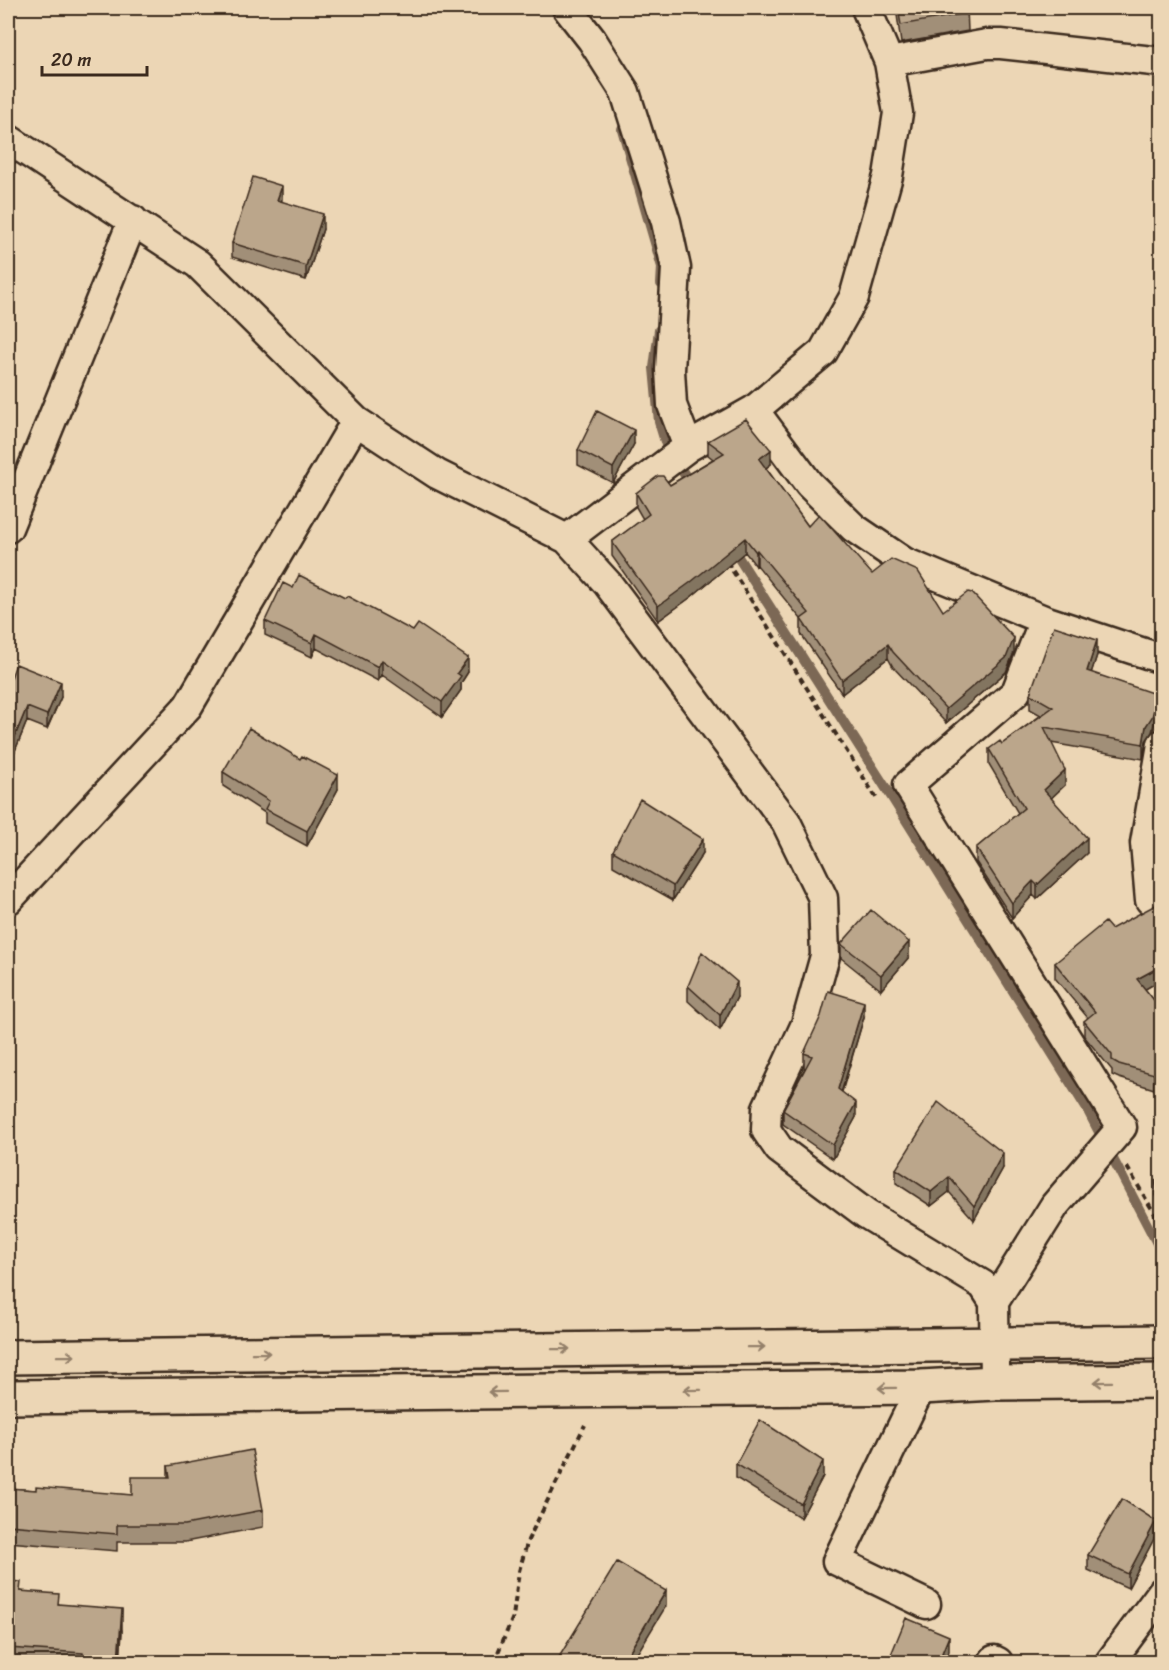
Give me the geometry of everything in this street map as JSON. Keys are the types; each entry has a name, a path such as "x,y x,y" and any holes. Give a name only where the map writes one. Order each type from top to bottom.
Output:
{"street":[{"path":"567,8 592,40 625,92 666,222 676,268 670,370 678,455"},
{"path":"567,539 678,455 754,410 823,352 854,297 888,176 898,113 889,62 866,8"},
{"path":"889,62 987,44 1161,62"},
{"path":"8,139 198,264 356,421 437,474 567,539 608,584 786,822 823,898 825,956 806,1024 767,1108 766,1130 779,1149 866,1214 983,1285 994,1302"},
{"path":"8,528 134,220"},
{"path":"754,410 809,484 854,528 904,562 1044,620 1161,659"},
{"path":"8,900 188,706 356,421"},
{"path":"995,1383 994,1302 1055,1205 1122,1127 908,786 1016,692 1044,620"},
{"path":"1150,900 1145,843 1161,744"},
{"path":"8,1356 1161,1342"},
{"path":"8,1397 921,1387 995,1383 1161,1381"},
{"path":"921,1387 837,1561 926,1604"},
{"path":"1110,1662 1161,1592"}],"path":[{"path":"1106,1145 1161,1226"},
{"path":"494,1662 513,1617 519,1571 528,1540 583,1429 597,1390"}],"building":[{"path":"898,8 967,8 968,13 901,25"},
{"path":"253,177 282,186 277,200 323,214 306,266 232,243"},
{"path":"597,411 634,430 613,468 578,450"},
{"path":"746,419 771,450 759,459 808,526 819,514 872,574 891,559 918,571 943,611 968,592 972,593 1014,638 1006,658 946,709 888,644 842,680 801,619 809,613 745,538 658,606 612,542 649,514 636,493 658,476 663,476 670,485 724,453 708,441"},
{"path":"299,575 345,598 347,596 413,631 418,624 468,658 457,673 461,676 442,702 382,660 378,667 316,634 312,643 265,621 283,583 293,588"},
{"path":"1054,626 1097,640 1087,671 1158,695 1152,717 1146,726 1143,744 1044,727 1065,770 1044,790 1087,838 1037,885 1033,881 1012,903 976,848 1024,808 989,749 1000,741 1002,744 1053,707 1030,694"},
{"path":"16,664 61,682 47,715 27,707 8,753 8,686"},
{"path":"249,728 300,759 302,756 338,775 307,831 265,809 269,801 223,772"},
{"path":"640,799 703,839 673,886 613,851"},
{"path":"1161,902 1161,966 1137,979 1161,1009 1161,1067 1154,1074 1112,1060 1112,1055 1084,1021 1095,1012 1055,963 1105,922 1111,929"},
{"path":"871,910 909,942 881,975 841,944"},
{"path":"702,952 737,982 720,1015 688,986"},
{"path":"828,991 864,1002 838,1089 856,1103 833,1145 783,1110 812,1056 804,1053 821,1016"},
{"path":"938,1102 1003,1153 974,1206 949,1177 931,1192 896,1169"},
{"path":"1161,1178 1161,1195 1155,1181"},
{"path":"760,1420 823,1461 801,1504 736,1464"},
{"path":"252,1450 263,1510 185,1525 117,1525 117,1534 8,1525 8,1488 36,1490 36,1487 132,1495 132,1477 170,1477 168,1466"},
{"path":"1122,1499 1156,1521 1128,1574 1088,1555"},
{"path":"617,1562 666,1591 623,1662 619,1660 617,1662 556,1662"},
{"path":"8,1581 21,1582 20,1591 59,1594 58,1604 122,1609 118,1660 83,1658 83,1653 8,1648"},
{"path":"906,1618 949,1636 942,1653 958,1662 888,1662"}],"waterway":[{"path":"622,129 662,267 661,284"},
{"path":"659,330 654,368 659,422 666,445 693,488"},
{"path":"731,546 1087,1109 1162,1253"}]}
